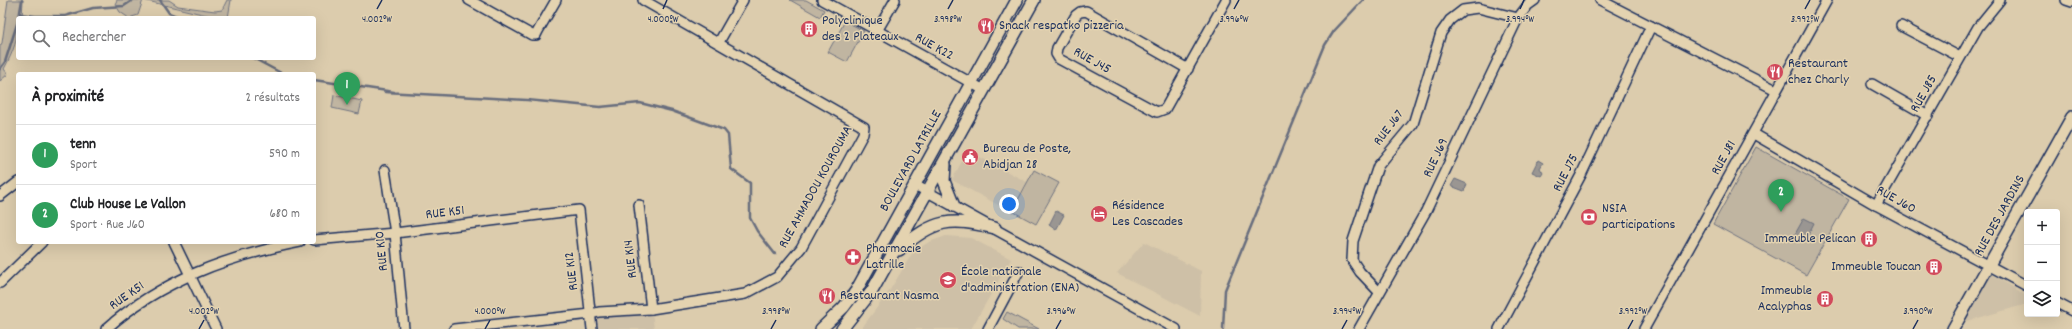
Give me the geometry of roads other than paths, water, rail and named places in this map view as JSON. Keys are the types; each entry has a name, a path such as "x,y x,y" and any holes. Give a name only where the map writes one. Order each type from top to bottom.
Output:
{"main road":[{"name":"BOULEVARD LATRILLE","path":"821,329 844,307 856,291 1017,0"},
{"path":"842,329 861,307 892,256 1034,0"},
{"name":"RUE DES JARDINS","path":"1954,329 2072,117"},
{"path":"945,161 944,181 954,206"},
{"path":"892,256 914,237 940,224 966,221 995,228"}],"street":[{"path":"469,0 532,35 536,35 556,0"},
{"name":"RUE AHMADOU KOUROUMA","path":"454,329 599,312 651,309 745,294 777,277 801,248 865,130 862,125 643,0"},
{"path":"719,42 743,0"},
{"name":"RUE K22","path":"822,0 984,90"},
{"path":"877,31 895,0"},
{"name":"RUE J45","path":"1188,69 1086,12 1080,12 1076,15 1057,48 1056,54 1059,59 1157,112 1165,109 1188,69 1226,0"},
{"name":"RUE J69","path":"1359,329 1426,211 1518,18 1528,5 1535,0"},
{"path":"1600,0 1776,90"},
{"name":"RUE J81","path":"1644,329 1754,134 1776,90 1827,0"},
{"name":"RUE J85","path":"1876,205 1978,27 2000,0"},
{"path":"2066,0 2072,2"},
{"name":"RUE J67","path":"1379,292 1360,272 1352,260 1353,241 1378,166 1413,124 1441,33 1450,20 1463,10 1478,8 1518,18"},
{"name":"RUE J75","path":"1499,329 1581,175 1651,26"},
{"path":"1901,26 1960,57"},
{"path":"1872,84 1928,116"},
{"name":"RUE J60","path":"1754,134 1876,205 2024,284"},
{"name":"RUE K10","path":"384,170 395,233 404,329"},
{"path":"0,196 16,184"},
{"path":"915,184 1176,329"},
{"name":"RUE K14","path":"639,205 651,309"},
{"name":"RUE K51","path":"316,240 395,233 579,210"},
{"name":"RUE K12","path":"579,210 592,329"},
{"path":"0,283 40,244"},
{"path":"175,244 191,274 216,329"},
{"name":"RUE K51","path":"106,329 131,308 191,274 229,259 292,244"},
{"path":"988,329 1019,271"},
{"path":"2060,305 2072,311"}],"waterway":[{"path":"19,16 22,0"},
{"path":"20,14 35,16 65,16 93,8 124,6 133,0"},
{"path":"160,0 169,13 176,16"},
{"path":"1223,329 1225,290 1325,45 1334,31 1363,0"},
{"path":"0,69 5,62 16,27"},
{"path":"257,60 279,72"},
{"path":"316,80 394,92 385,92 527,100 600,107 640,103 672,111 724,130 728,135 731,169 750,183 750,218 757,231 775,254"}],"place":[{"name":"Snack respatko pizzeria","path":"986,26"},
{"name":"Polyclinique des 2 Plateaux","path":"809,29"},
{"name":"Restaurant chez Charly","path":"1775,72"},
{"name":"tenn","path":"347,105"},
{"name":"Bureau de Poste, Abidjan 28","path":"970,157"},
{"name":"Club House Le Vallon","path":"1781,212"},
{"name":"Résidence Les Cascades","path":"1099,214"},
{"name":"NSIA participations","path":"1589,217"},
{"name":"Immeuble Pelican","path":"1869,239"},
{"name":"Pharmacie Latrille","path":"853,257"},
{"name":"Immeuble Toucan","path":"1934,267"},
{"name":"École nationale d'administration (ENA)","path":"948,280"},
{"name":"Restaurant Nasma","path":"827,296"},
{"name":"Immeuble Acalyphas","path":"1825,299"}]}
